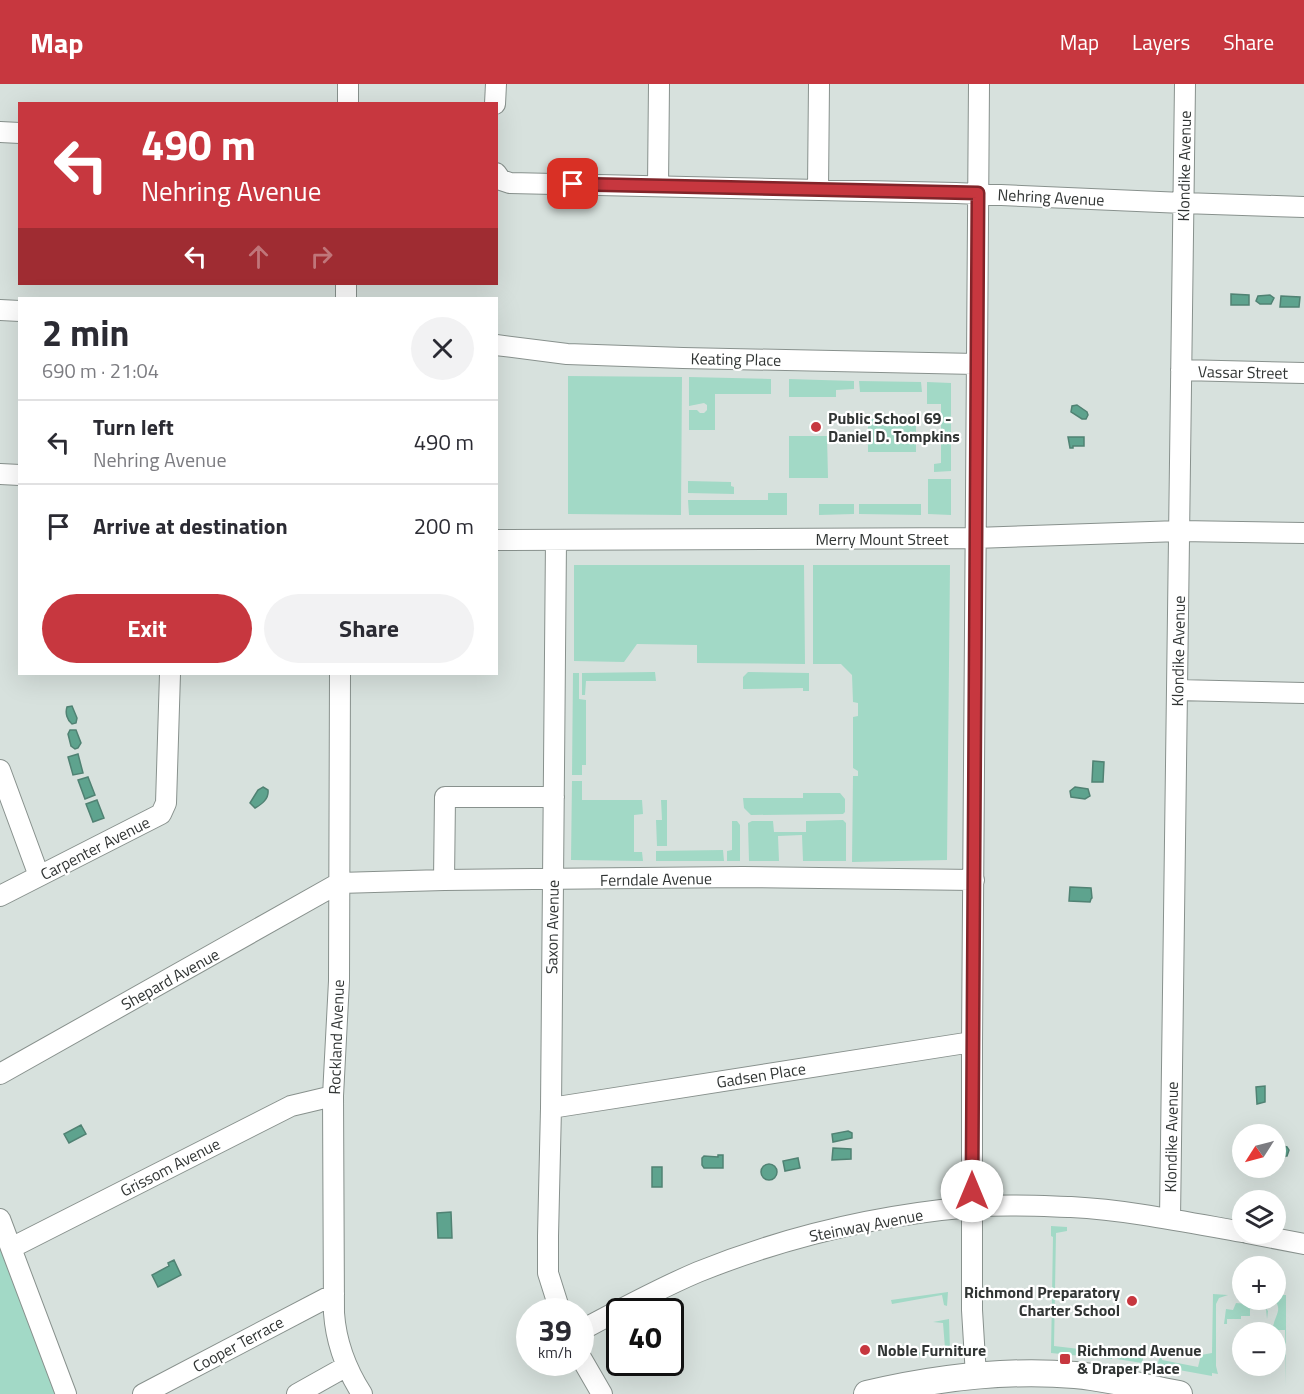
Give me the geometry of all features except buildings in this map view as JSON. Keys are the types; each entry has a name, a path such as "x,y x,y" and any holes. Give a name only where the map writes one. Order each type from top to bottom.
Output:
{"main road":[{"path":"867,1394 921,1381 1029,1372 1077,1375 1145,1391 1179,1394"}],"street":[{"path":"348,84 348,102"},
{"path":"495,102 496,84"},
{"path":"658,186 659,84"},
{"path":"818,189 819,84"},
{"path":"976,1376 972,1310 972,1042 979,84"},
{"name":"Klondike Avenue","path":"1170,1219 1185,84"},
{"path":"0,132 18,133"},
{"name":"Nehring Avenue","path":"503,178 658,186 978,193 1304,207"},
{"path":"0,310 18,311"},
{"name":"Keating Place","path":"498,345 567,354 702,359 976,363"},
{"name":"Vassar Street","path":"1181,370 1304,373"},
{"path":"0,474 18,475"},
{"name":"Merry Mount Street","path":"498,540 975,538 1180,531 1304,533"},
{"name":"Saxon Avenue","path":"556,540 548,1273 556,1298"},
{"name":"Carpenter Avenue","path":"0,896 161,814 166,803 170,675"},
{"name":"Rockland Avenue","path":"340,675 339,981 333,1096 335,1333 347,1366 362,1394"},
{"path":"1177,690 1304,693"},
{"path":"0,770 39,876"},
{"path":"444,880 445,797 554,796"},
{"name":"Ferndale Avenue","path":"339,883 815,877 974,880"},
{"name":"Shepard Avenue","path":"0,1074 339,883"},
{"name":"Gadsen Place","path":"551,1108 972,1042"},
{"name":"Grissom Avenue","path":"11,1248 291,1106 333,1096"},
{"name":"Steinway Avenue","path":"594,1324 661,1288 745,1254 845,1226 894,1217 972,1207 1073,1207 1170,1219 1232,1230"},
{"path":"0,1219 66,1394"},
{"path":"1286,1241 1304,1244"},
{"name":"Cooper Terrace","path":"148,1393 334,1294"},
{"path":"297,1394 347,1366"},
{"path":"592,1376 602,1394"}],"shaded area":[{"path":"1231,294 1249,295 1249,305 1231,305"},
{"path":"1270,295 1274,298 1271,304 1260,304 1256,301 1258,296"},
{"path":"1281,296 1300,297 1299,307 1280,307"},
{"path":"568,376 682,377 681,515 568,514"},
{"path":"689,377 771,379 771,394 715,394 715,430 689,430 689,410 704,413 707,405 704,403 689,406"},
{"path":"789,379 854,381 854,389 836,390 836,397 789,397"},
{"path":"859,381 921,382 922,392 860,392"},
{"path":"927,382 951,383 951,471 934,472 934,464 941,463 941,404 927,404"},
{"path":"1077,405 1087,412 1086,419 1071,412 1072,406"},
{"path":"868,419 916,419 916,452 868,452"},
{"path":"789,436 827,436 828,478 789,478"},
{"path":"1068,437 1084,437 1084,446 1070,448"},
{"path":"928,479 951,479 951,515 928,514"},
{"path":"688,481 731,482 734,494 688,493"},
{"path":"768,493 787,493 787,515 689,515 688,500 768,500"},
{"path":"819,504 854,504 854,514 819,515"},
{"path":"859,504 921,504 921,515 859,514"},
{"path":"574,565 804,565 805,664 697,663 697,645 637,644 624,662 574,661"},
{"path":"813,565 950,565 947,860 852,862 853,776 858,776 858,771 853,768 853,717 858,716 858,703 853,702 852,675 841,664 813,664"},
{"path":"655,672 656,681 586,681 585,695 582,695 582,673"},
{"path":"748,672 809,673 809,691 803,691 803,688 743,689 743,677"},
{"path":"573,673 579,673 579,699 586,700 586,765 582,765 582,775 572,775"},
{"path":"72,706 77,718 76,723 72,724 66,712 67,707"},
{"path":"70,730 76,730 81,743 78,748 71,746 68,734"},
{"path":"78,754 83,773 73,775 68,757"},
{"path":"1093,761 1104,762 1103,782 1092,782"},
{"path":"88,777 95,795 85,799 78,780"},
{"path":"572,781 582,781 582,800 642,800 643,814 634,815 634,852 642,852 643,861 571,860"},
{"path":"263,787 268,790 266,799 255,808 250,803 258,790"},
{"path":"1075,787 1088,789 1090,796 1085,799 1071,797 1070,791"},
{"path":"803,793 840,793 845,799 845,812 843,814 751,815 744,808 743,798 803,798"},
{"path":"97,800 104,818 93,822 86,804"},
{"path":"661,800 667,800 667,846 657,846 656,820 662,820"},
{"path":"843,820 846,823 846,861 803,861 802,835 778,836 779,861 749,861 748,823 752,821 773,821 774,832 806,832 806,821"},
{"path":"732,821 737,821 740,825 740,861 727,861 727,851 732,850"},
{"path":"723,850 724,861 656,861 656,851"},
{"path":"1070,887 1091,888 1090,902 1069,901"},
{"path":"1265,1086 1265,1102 1257,1104 1256,1087"},
{"path":"81,1125 86,1134 69,1143 64,1134"},
{"path":"848,1131 852,1133 852,1138 833,1142 832,1134"},
{"path":"833,1148 851,1149 851,1159 832,1160"},
{"path":"718,1155 723,1155 723,1168 704,1168 702,1158 704,1156 718,1157"},
{"path":"798,1158 800,1168 785,1171 783,1161"},
{"path":"769,1164 777,1172 769,1180 761,1172"},
{"path":"652,1167 662,1167 662,1187 652,1187"},
{"path":"451,1212 452,1238 438,1238 437,1213"},
{"path":"1051,1226 1067,1227 1067,1231 1056,1233 1054,1346 1113,1353 1112,1359 1051,1353 1053,1237"},
{"path":"0,1244 56,1394 0,1394"},
{"path":"174,1260 181,1275 158,1287 152,1275 169,1266 168,1263"},
{"path":"948,1292 947,1306 944,1305 942,1295 892,1304 891,1300"},
{"path":"1213,1294 1228,1295 1219,1298 1216,1304 1218,1374 1212,1373 1212,1376 1157,1366 1162,1349 1162,1360 1198,1367 1201,1355 1212,1353"},
{"path":"1226,1309 1250,1310 1250,1316 1241,1316 1241,1319 1227,1319 1227,1324 1224,1324"},
{"path":"1278,1310 1286,1310 1286,1322 1274,1322"},
{"path":"949,1319 950,1351 910,1357 912,1353 945,1348 943,1323 933,1322"},
{"path":"1140,1345 1145,1350 1142,1363 1117,1359 1118,1353 1137,1356"}],"place":[{"name":"Public School 69 - Daniel D. Tompkins","path":"816,427"},
{"name":"Richmond Preparatory Charter School","path":"1132,1301"},
{"name":"Noble Furniture","path":"865,1350"},
{"name":"Richmond Avenue & Draper Place","path":"1065,1359"}],"route":[{"path":"573,184 978,193 972,1191"}]}
